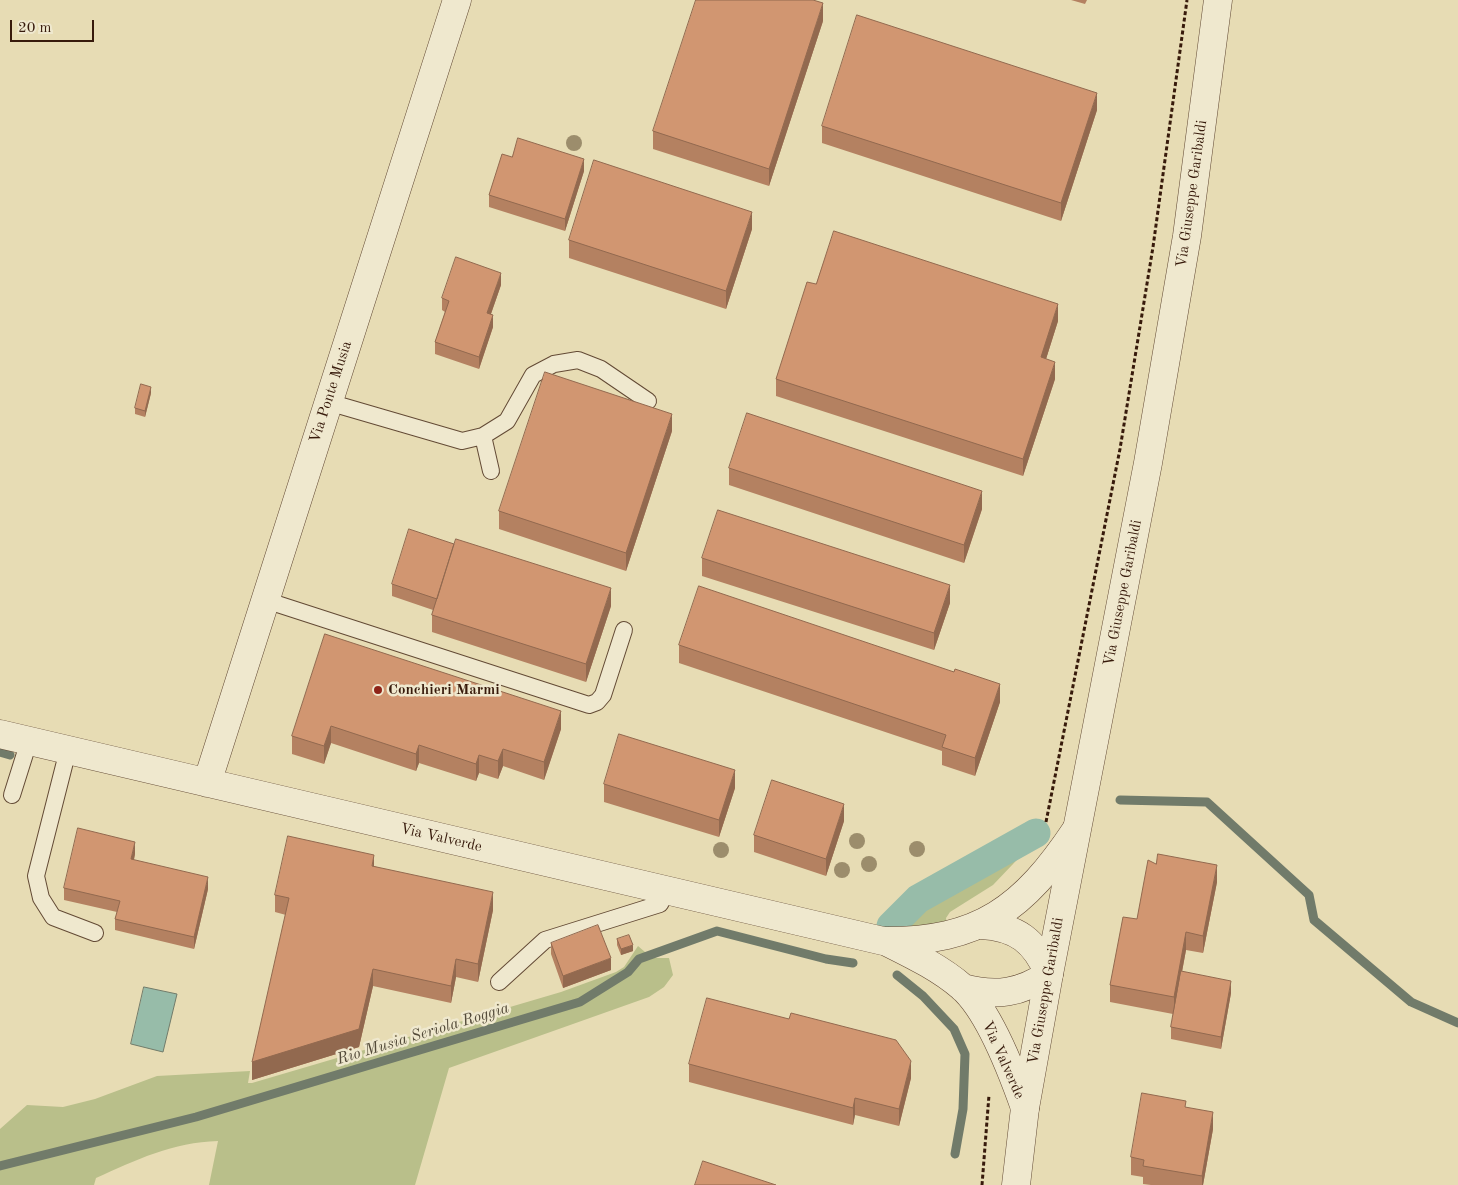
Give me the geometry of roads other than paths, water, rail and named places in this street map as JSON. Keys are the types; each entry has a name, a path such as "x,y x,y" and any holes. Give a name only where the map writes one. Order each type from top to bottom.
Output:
{"street":[{"name":"Via Ponte Musia","path":"207,783 457,0"},
{"name":"Via Giuseppe Garibaldi","path":"1016,1185 1025,1108 1049,974 1148,463 1180,276 1218,0"},
{"name":"Via Valverde","path":"0,734 883,941 938,969 963,988 983,1015 1000,1045 1014,1076 1025,1108"},
{"name":"Via Valverde","path":"883,941 933,939 981,925 1010,906 1035,884 1058,858 1076,830"},
{"name":"Via Valverde","path":"963,988 981,993 999,994 1017,991 1034,984 1049,974 1042,958 1031,944 1017,933 1000,926 981,925"}],"lane":[{"path":"328,402 462,441 483,436 507,421 533,374 554,364 578,360 601,369 648,401"},
{"path":"483,436 491,471"},
{"path":"265,600 589,705 597,702 603,695 624,630"},
{"path":"12,795 29,741"},
{"path":"68,750 36,876 41,898 53,917 95,933"},
{"path":"499,982 545,940 660,904 667,891"}],"waterway":[{"path":"0,752 10,755"},
{"path":"1120,800 1207,802 1309,895 1314,920 1411,1002 1458,1023"},
{"path":"891,926 918,899 1036,833"},
{"name":"Rio Musia Seriola Roggia","path":"0,1166 196,1117 580,1002 628,972 639,959 717,931 826,959 853,963"},
{"path":"897,975 923,996 954,1029 965,1054 963,1109 955,1154"}],"place":[{"name":"Conchieri Marmi","path":"378,690"}]}
